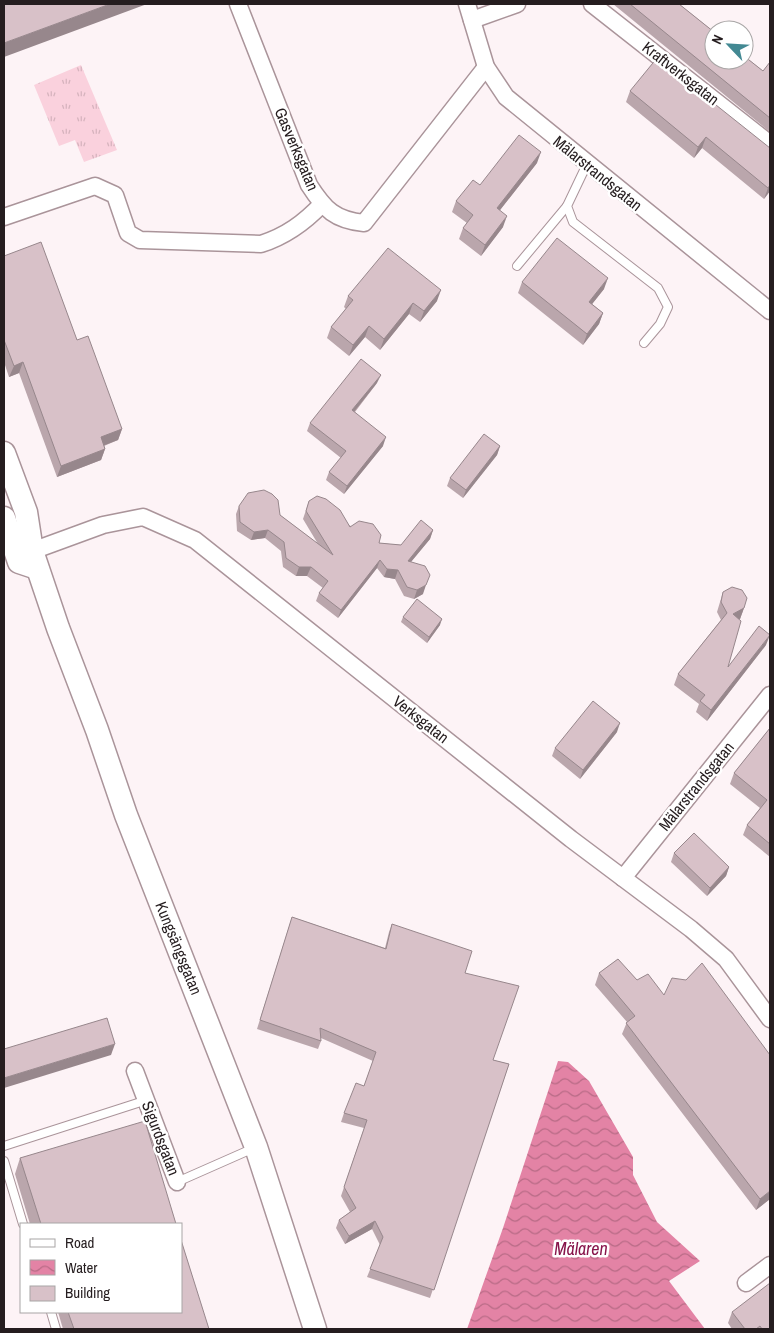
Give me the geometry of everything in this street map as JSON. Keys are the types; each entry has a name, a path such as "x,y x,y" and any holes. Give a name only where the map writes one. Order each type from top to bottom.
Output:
{"main road":[{"name":"Kungsängsgatan","path":"4,453 26,512 35,560"},
{"name":"Kungsängsgatan","path":"4,494 22,536 35,560 126,815 256,1147 315,1329"},
{"path":"4,518 19,562 35,560"}],"street":[{"name":"Gasverksgatan","path":"238,4 309,185 322,204 345,221 364,223 486,67"},
{"name":"Mälarstrandsgatan","path":"468,4 486,67 506,97 770,312"},
{"path":"472,20 517,4"},
{"name":"Kraftverksgatan","path":"592,4 770,144"},
{"path":"4,217 95,186 115,195 128,233 140,240 261,244 277,239 305,222 322,204"},
{"name":"Verksgatan","path":"35,560 103,525 143,517 194,540 623,878 691,929 726,959 770,1019"},
{"name":"Mälarstrandsgatan","path":"623,878 769,699"},
{"name":"Sigurdsgatan","path":"135,1071 177,1182"},
{"path":"746,1283 770,1265"}],"lane":[{"path":"517,266 567,206 587,164"},
{"path":"567,206 573,222 658,288 668,307 660,324 644,343"},
{"path":"4,1146 146,1100"},
{"name":"Sigurdsgatan","path":"177,1182 256,1147"},
{"path":"4,1161 23,1223"},
{"path":"51,1313 56,1329"}],"green space":[{"path":"81,65 117,150 84,162 75,140 59,146 34,85"}],"water":[{"name":"Mälaren","path":"558,1061 568,1062 589,1081 633,1157 633,1175 657,1222 700,1261 669,1281 705,1329 467,1329 503,1228"}],"building":[{"path":"4,4 110,4 4,43"},
{"path":"630,4 679,4 704,24 704,64"},
{"path":"657,58 770,148 770,185 768,188 706,137 698,147 630,91"},
{"path":"770,62 770,118 711,70 754,70 754,64 763,71"},
{"path":"519,135 541,152 497,208 507,216 485,245 463,228 473,215 456,201 473,180 480,185"},
{"path":"557,238 608,278 589,302 603,313 587,334 522,282"},
{"path":"41,242 77,340 88,336 122,429 101,437 105,449 61,466 23,362 14,366 4,340 4,256"},
{"path":"388,248 441,290 424,311 413,303 384,339 369,326 353,345 331,327 353,300 348,296"},
{"path":"361,359 381,375 352,410 386,437 347,486 329,472 346,451 310,423"},
{"path":"484,434 500,446 466,490 450,478"},
{"path":"264,490 278,500 280,515 333,555 306,511 309,501 317,496 326,499 340,510 350,527 359,521 373,524 381,535 379,543 401,545 421,520 433,530 408,561 425,566 430,575 426,585 417,590 407,587 398,570 387,569 380,560 341,610 319,593 328,581 311,567 299,567 286,558 284,542 268,530 254,532 240,522 239,506 248,493"},
{"path":"732,587 742,590 747,598 744,608 733,614 741,621 728,667 759,626 770,635 711,710 700,701 705,695 678,674 727,613 721,602 723,592"},
{"path":"417,599 442,619 429,637 403,617"},
{"path":"593,701 620,723 583,770 555,748"},
{"path":"770,728 770,844 747,825 767,800 734,773"},
{"path":"694,833 729,867 710,888 674,853"},
{"path":"292,917 386,949 392,924 472,951 465,973 519,986 493,1060 509,1064 434,1290 370,1269 383,1237 375,1221 349,1236 339,1220 356,1208 344,1187 367,1120 344,1113 356,1083 364,1086 376,1052 320,1028 321,1041 260,1020"},
{"path":"618,959 637,980 648,974 664,995 672,978 686,980 702,963 770,1055 770,1191 760,1199 626,1023 635,1016 599,973"},
{"path":"107,1018 115,1044 4,1078 4,1049"},
{"path":"145,1121 176,1223 41,1223 20,1158"},
{"path":"182,1243 209,1329 74,1329 68,1313 182,1313"},
{"path":"770,1283 770,1329 762,1329 760,1326 756,1329 745,1329 732,1312"}]}
